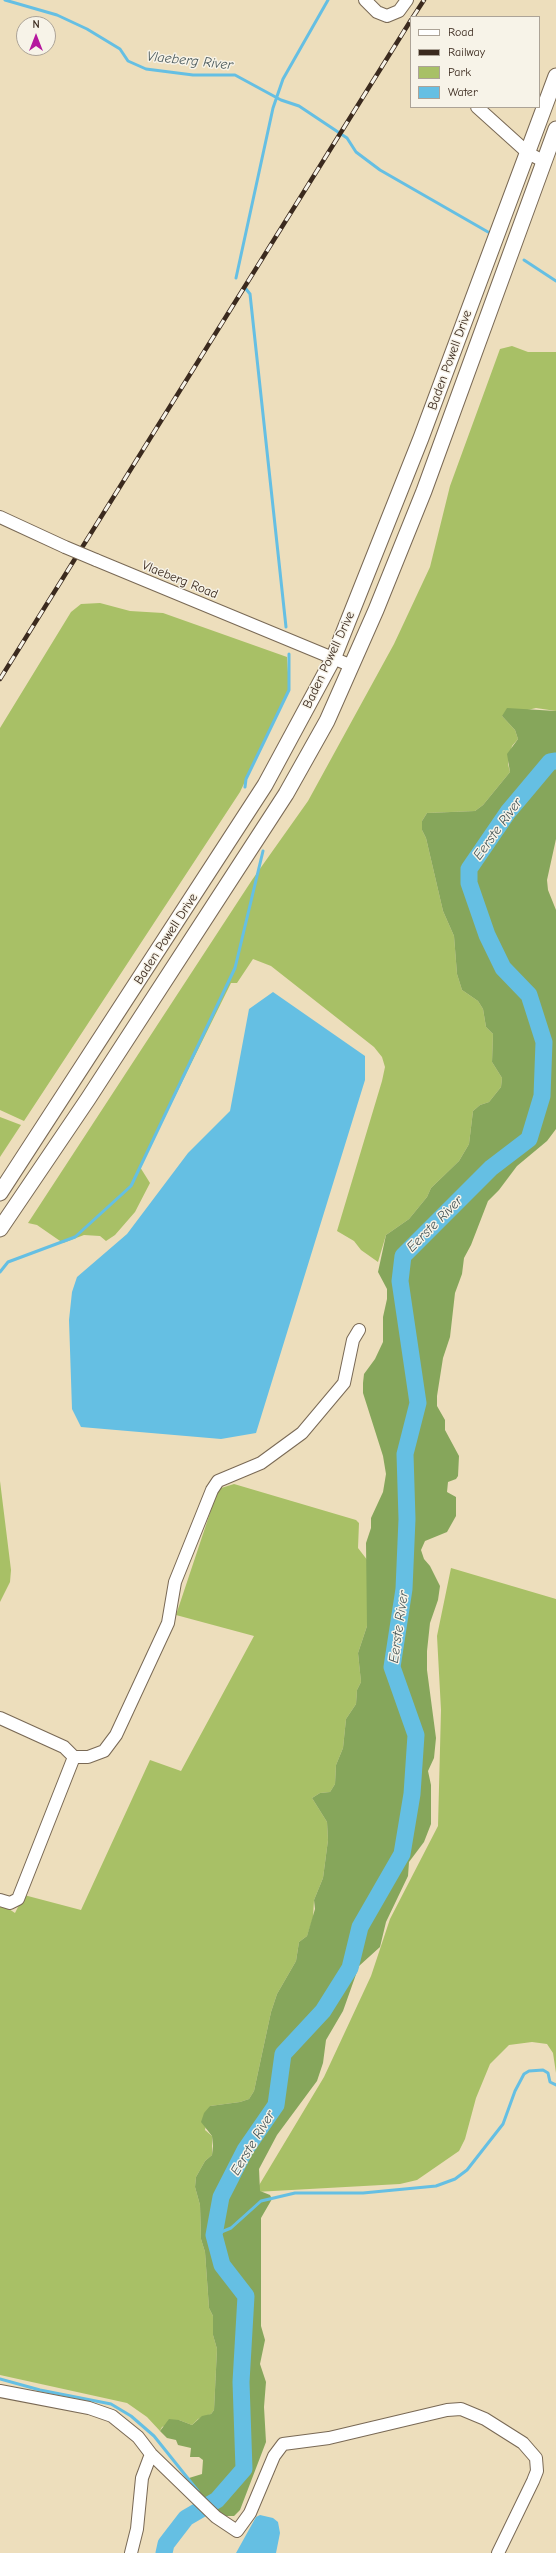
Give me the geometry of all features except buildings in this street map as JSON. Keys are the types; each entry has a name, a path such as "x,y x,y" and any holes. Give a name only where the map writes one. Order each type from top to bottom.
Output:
{"main road":[{"name":"Baden Powell Drive","path":"0,1193 265,785 333,659 421,438 556,76"},
{"name":"Baden Powell Drive","path":"0,1229 88,1099 286,794 310,754 352,666 424,491 556,129"}],"street":[{"path":"365,0 377,12 387,16 399,11 407,0"},
{"path":"477,108 528,153 545,162"},
{"name":"Vlaeberg Road","path":"0,517 65,547 352,666"},
{"path":"0,1718 64,1747 74,1757 88,1757 104,1751 116,1735 168,1623 175,1582 203,1510 218,1481 261,1463 302,1433 344,1383 353,1340 359,1330"},
{"path":"0,1900 14,1902 18,1899 74,1757"},
{"path":"0,2391 103,2412 123,2424 151,2454 216,2517 237,2531 250,2513 274,2456 283,2444 329,2438 447,2410 461,2409 485,2419 523,2443 536,2458 537,2471 533,2482 498,2553"},
{"path":"131,2553 137,2529 142,2478 151,2454"}],"green space":[{"path":"512,346 528,352 556,352 556,711 536,708 502,716 515,730 518,739 512,746 508,764 510,772 483,805 475,811 427,813 422,821 422,830 426,838 443,911 454,936 457,974 462,990 478,1001 483,1009 486,1027 493,1034 492,1062 502,1078 501,1087 489,1102 480,1105 473,1111 469,1144 459,1161 431,1188 427,1197 409,1219 386,1235 378,1262 361,1250 354,1241 337,1231 382,1081 385,1067 382,1057 374,1047 271,966 253,959 237,983 231,983 140,1167 150,1183 135,1212 115,1235 106,1241 100,1236 84,1235 63,1243 37,1225 28,1223 252,880 308,801 394,644 430,567 450,486 500,349"},
{"path":"100,603 130,611 163,613 287,657 289,689 240,792 24,1121 0,1110 0,728 71,612 81,604"},
{"path":"507,708 556,711 556,839 547,880 548,890 556,910 556,1129 547,1141 517,1166 499,1190 488,1201 471,1245 464,1258 462,1274 455,1293 450,1337 443,1358 437,1396 437,1406 445,1420 445,1430 459,1456 458,1476 456,1479 448,1482 447,1492 456,1497 456,1516 447,1532 425,1541 421,1550 424,1559 430,1566 440,1586 438,1600 430,1623 427,1651 427,1670 436,1738 434,1758 428,1771 431,1785 431,1824 424,1842 409,1862 408,1876 386,1922 380,1947 359,1966 343,2011 326,2040 323,2063 317,2081 277,2135 259,2169 260,2191 270,2195 272,2199 261,2218 261,2326 265,2340 260,2364 266,2382 264,2407 266,2442 240,2510 234,2516 224,2516 188,2483 189,2478 202,2474 203,2460 199,2457 190,2457 191,2448 178,2445 176,2440 167,2438 160,2431 169,2419 179,2420 192,2425 202,2416 211,2414 214,2410 217,2349 213,2335 213,2316 209,2308 205,2252 201,2239 200,2205 195,2187 196,2177 205,2161 212,2155 213,2146 212,2136 201,2122 204,2113 210,2106 240,2102 249,2099 254,2091 271,2012 277,1994 296,1961 299,1942 307,1936 315,1909 314,1900 323,1878 328,1840 327,1822 312,1798 320,1793 330,1792 335,1784 336,1765 343,1748 346,1719 356,1704 357,1690 361,1682 358,1653 367,1626 366,1543 371,1528 371,1518 383,1492 386,1474 383,1456 363,1393 363,1383 364,1374 375,1359 383,1342 383,1317 387,1299 387,1289 378,1272 386,1235 409,1219 427,1197 431,1188 459,1161 469,1144 473,1111 480,1105 489,1102 501,1087 502,1078 492,1062 493,1034 486,1027 483,1009 478,1001 462,990 457,974 454,936 443,911 426,838 422,830 422,821 427,813 475,811 483,805 510,772 507,754 518,739 515,730 502,716"},
{"path":"0,1117 21,1125 0,1157"},
{"path":"0,1481 11,1570 10,1582 0,1602"},
{"path":"234,1484 356,1520 359,1523 358,1548 368,1561 367,1626 358,1653 361,1682 357,1690 356,1704 346,1719 343,1748 336,1765 335,1784 330,1792 320,1793 312,1798 327,1822 328,1840 323,1878 314,1900 313,1918 307,1936 299,1942 296,1961 277,1994 271,2012 254,2091 249,2099 240,2102 210,2106 205,2130 212,2136 212,2155 205,2161 196,2177 195,2187 200,2205 201,2239 205,2252 209,2308 213,2316 213,2335 217,2349 214,2410 211,2414 198,2419 192,2425 179,2420 162,2427 160,2431 147,2417 127,2403 0,2375 0,1903 15,1913 24,1895 81,1910 150,1760 181,1771 254,1636 176,1615 218,1489"},
{"path":"451,1568 556,1599 556,2073 553,2053 547,2044 532,2042 509,2045 490,2064 476,2098 465,2139 459,2151 417,2180 400,2184 255,2192 324,2077 371,1976 390,1919 438,1826 441,1710 437,1636"}],"water":[{"path":"273,992 365,1056 365,1080 256,1433 221,1439 81,1427 72,1409 69,1320 72,1292 77,1277 127,1234 188,1153 230,1111 249,1009"},
{"path":"260,2515 273,2518 278,2522 280,2533 276,2553 236,2553 256,2517"}],"waterway":[{"name":"Vlaeberg River","path":"5,0 57,15 87,29 120,49 128,61 146,69 193,75 235,75 281,100 299,106 347,138 356,152 380,170 488,232"},
{"path":"236,278 273,108 283,79 328,0"},
{"name":"Vlaeberg River","path":"524,260 556,281"},
{"path":"246,289 250,294 286,627"},
{"path":"245,787 246,779 289,690 289,654"},
{"name":"Eerste River","path":"164,2553 166,2544 186,2518 217,2500 244,2469 241,2382 246,2296 222,2265 214,2235 221,2197 245,2150 276,2105 283,2054 323,2011 350,1968 360,1927 402,1854 412,1794 416,1735 392,1667 404,1589 407,1519 405,1454 418,1403 400,1281 403,1256 491,1168 529,1139 542,1096 544,1042 529,995 503,968 487,935 469,883 469,869 508,812 550,762 556,761"},
{"path":"0,1272 8,1262 75,1237 131,1186 235,968 263,851"},
{"path":"214,2235 231,2228 261,2201 295,2193 363,2193 436,2186 455,2179 467,2170 503,2124 515,2091 524,2074 529,2071 543,2070 548,2073 550,2082 556,2085"},
{"path":"0,2379 40,2390 111,2404 131,2416 154,2436 198,2491"}],"railway":[{"path":"414,16 424,0"},
{"path":"0,679 410,22"}]}
